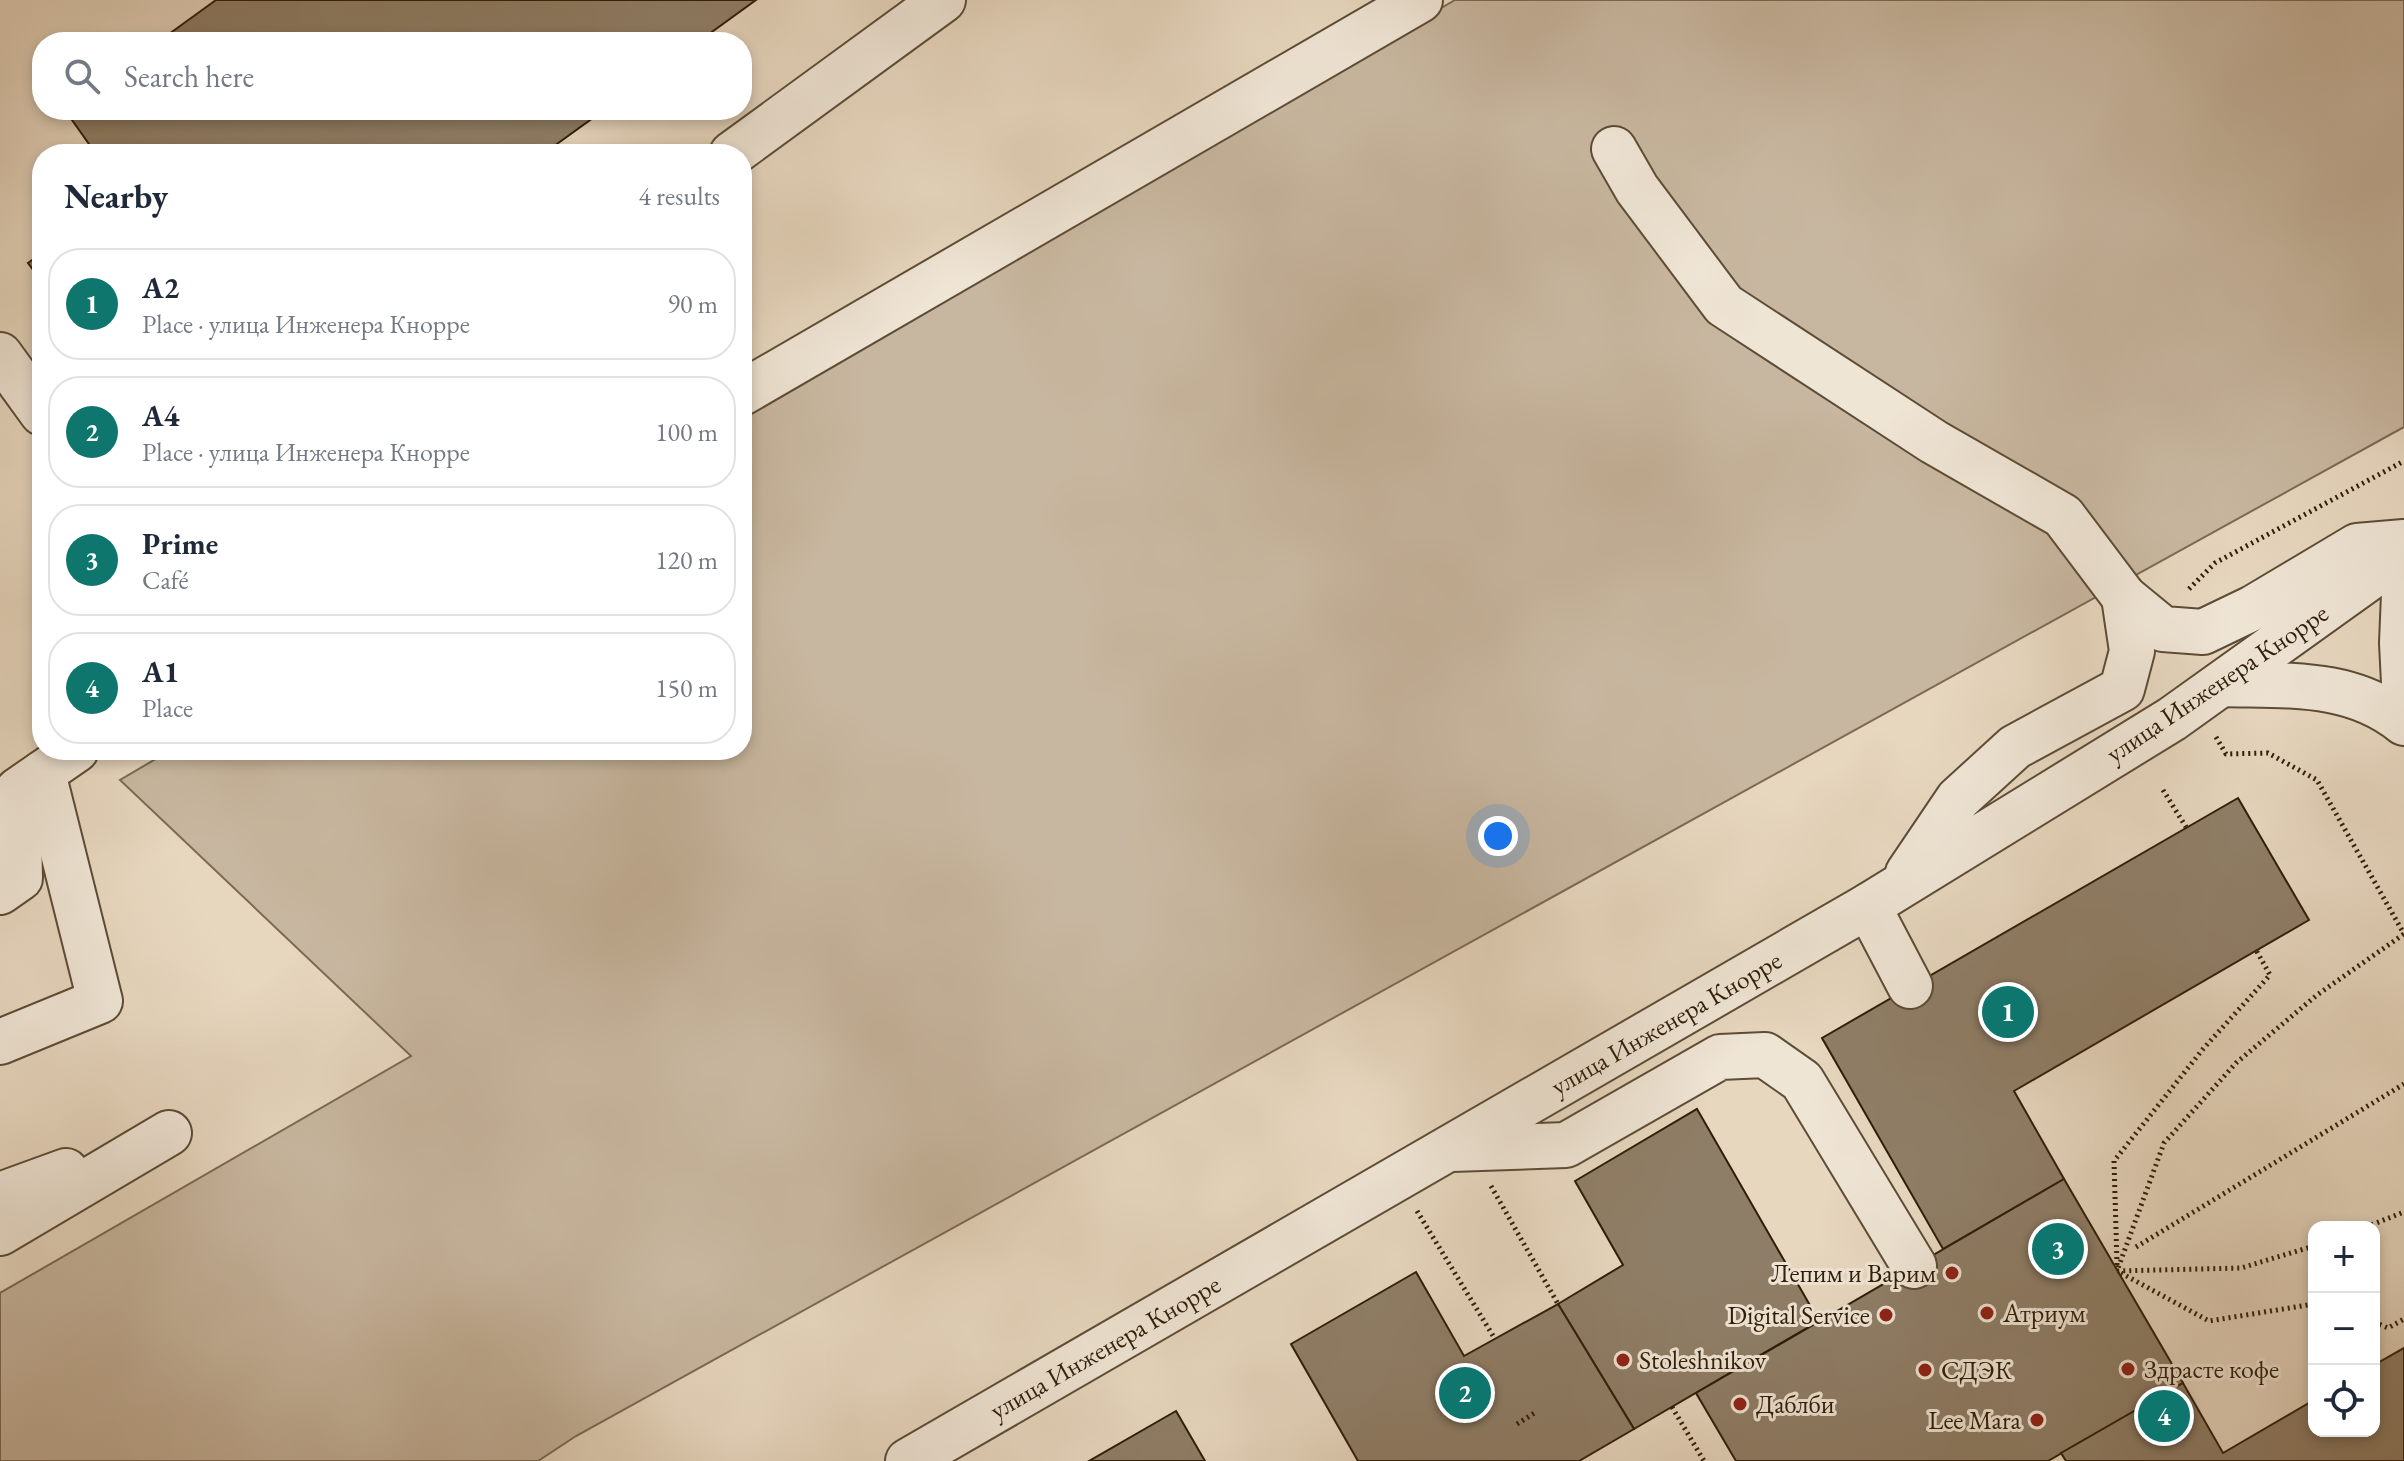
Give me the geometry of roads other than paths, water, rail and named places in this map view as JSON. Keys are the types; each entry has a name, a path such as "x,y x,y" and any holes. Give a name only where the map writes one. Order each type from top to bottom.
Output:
{"street":[{"path":"746,144 943,0"},
{"path":"752,387 1420,0"},
{"path":"1614,149 1637,189 1724,305 1934,442 2063,516 2124,597 2163,629 2203,632 2253,608 2357,546 2404,542"},
{"path":"0,355 32,399"},
{"name":"улица Инженера Кнорре","path":"908,1461 1884,896 2172,719 2404,553"},
{"path":"2404,594 2404,683"},
{"path":"1910,986 1884,896 1958,799 2015,747 2122,689 2132,651 2124,597"},
{"path":"2222,684 2319,687 2352,694 2385,707 2404,723"},
{"path":"0,892 20,878 34,779"},
{"path":"0,1042 100,1001 34,779"},
{"path":"1447,1150 1566,1145 1720,1057 1765,1055 1802,1081 1914,1266"},
{"path":"0,1195 169,1133 0,1233"}],"place":[{"name":"А2","path":"2008,1012"},
{"name":"Prime","path":"2058,1249"},
{"name":"Лепим и Варим","path":"1952,1273"},
{"name":"Атриум","path":"1987,1313"},
{"name":"Digital Service","path":"1886,1315"},
{"name":"Stoleshnikov","path":"1623,1360"},
{"name":"Здрасте кофе","path":"2128,1369"},
{"name":"СДЭК","path":"1925,1370"},
{"name":"А4","path":"1465,1393"},
{"name":"Даблби","path":"1740,1404"},
{"name":"А1","path":"2164,1416"},
{"name":"Lee Mara","path":"2037,1420"}]}
